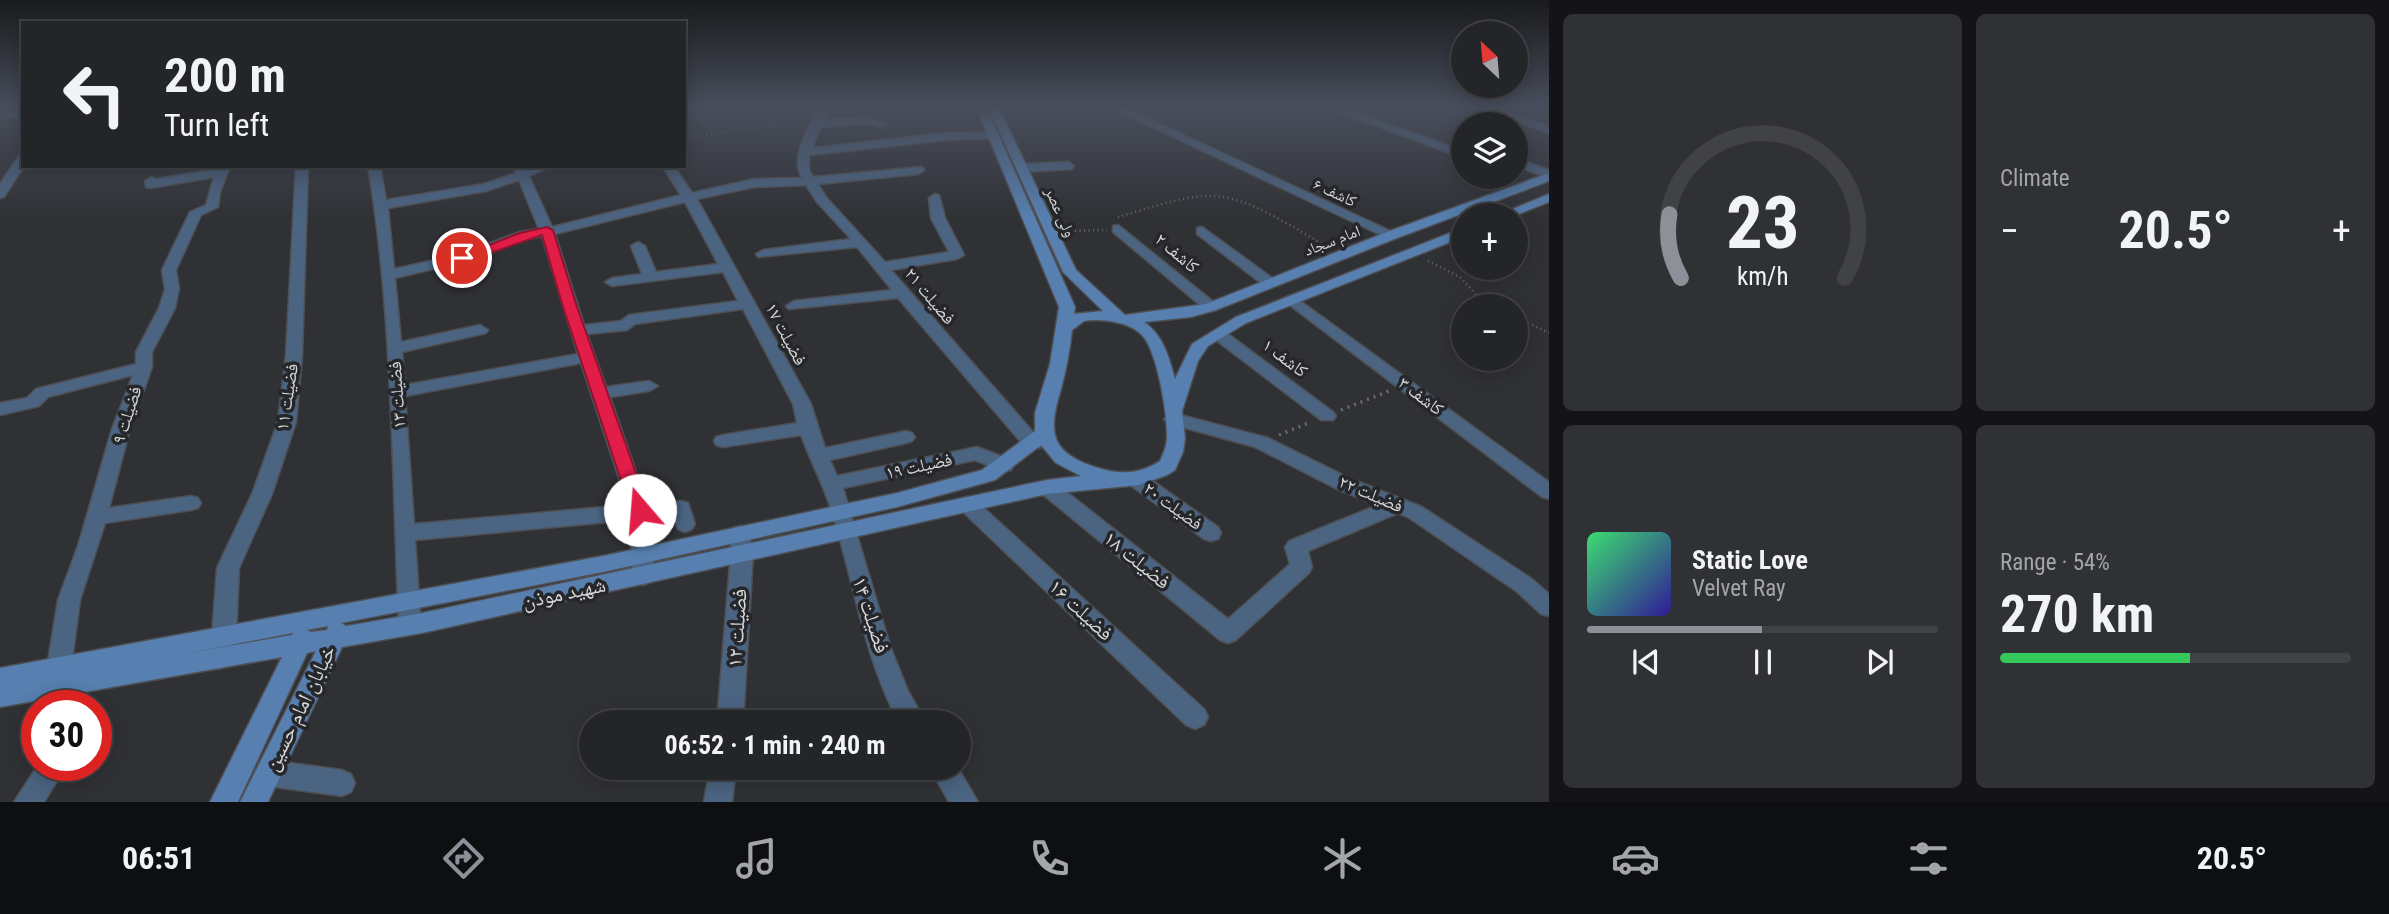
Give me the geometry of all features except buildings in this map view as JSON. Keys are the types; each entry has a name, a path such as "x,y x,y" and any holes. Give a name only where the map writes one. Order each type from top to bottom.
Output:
{"main road":[{"name":"ولی عصر","path":"1003,143 1067,307 1064,328"},
{"name":"ولی عصر","path":"1006,143 1023,169 1070,272 1121,318"},
{"name":"امام سجاد","path":"1121,318 1159,316 1211,307 1545,178"},
{"path":"1528,206 1549,198"},
{"path":"1173,416 1191,358 1199,346 1241,320 1451,237"},
{"path":"1357,250 1385,263"},
{"path":"1095,297 1114,305 1159,316"},
{"path":"1091,315 1121,318 1144,329 1152,337 1165,376 1176,437 1168,464 1155,474 1131,478 1089,472 1068,462 1038,439 1060,357 1064,328 1069,321 1091,315"},
{"name":"شهید موذن","path":"843,522 988,475 1038,439"},
{"name":"شهید موذن","path":"221,647 300,646 410,625 642,566 843,522 967,504 1047,487 1131,478"},
{"name":"شهید موذن","path":"0,696 63,686 221,647 309,621 410,601 642,566"},
{"name":"خیابان امام حسین","path":"254,802 345,614"},
{"name":"خیابان امام حسین","path":"224,802 300,646 309,621"},
{"name":"شهید موذن","path":"0,679 63,686"}],"street":[{"path":"807,175 802,158 808,143"},
{"path":"804,152 894,143"},
{"name":"کاشف ۶","path":"1194,143 1392,235"},
{"path":"1431,143 1451,151"},
{"path":"0,194 21,161"},
{"path":"1023,169 1068,166"},
{"name":"فضیلت ۱۱","path":"221,647 228,569 262,494 287,422 294,355 302,168"},
{"name":"فضیلت ۱۳","path":"374,168 381,205 394,349 410,625"},
{"name":"فضیلت ۱۷","path":"669,168 690,199 802,404 806,428 831,484 843,522"},
{"path":"151,181 150,184 178,181 223,169"},
{"name":"فضیلت ۹","path":"63,686 69,600 121,429 144,367 144,352 167,308 173,289 169,270 196,212 212,207 214,192 223,169"},
{"path":"1528,169 1545,178"},
{"path":"381,205 486,187 521,170 547,230 640,510 642,566"},
{"path":"387,275 462,258 525,235 754,183 807,175 918,170"},
{"name":"فضیلت ۲۱","path":"807,175 821,199 862,242 902,293 1038,439"},
{"path":"881,267 957,255 938,218 935,198"},
{"name":"کاشف ۲","path":"1118,229 1211,307"},
{"path":"1202,231 1270,283"},
{"path":"763,254 862,242"},
{"path":"638,246 651,277"},
{"path":"612,282 726,267"},
{"path":"793,306 902,293"},
{"name":"کاشف ۳","path":"1292,300 1549,492"},
{"path":"579,330 627,325 629,320 748,304"},
{"path":"394,349 480,331"},
{"name":"کاشف ۱","path":"1218,334 1327,416"},
{"path":"397,392 589,357"},
{"path":"0,409 33,402 42,393 144,367"},
{"path":"601,393 649,386"},
{"name":"فضیلت ۲۲","path":"1173,416 1261,442 1396,506 1415,512 1524,585 1549,607"},
{"path":"723,441 806,428"},
{"path":"819,456 906,437"},
{"name":"فضیلت ۱۹","path":"831,484 977,453 1004,465"},
{"name":"فضیلت ۲۰","path":"1131,478 1211,533"},
{"name":"فضیلت ۱۸","path":"1047,487 1228,633 1301,567 1296,547 1396,506"},
{"path":"96,517 191,503"},
{"name":"فضیلت ۱۶","path":"967,504 1195,717"},
{"path":"406,533 681,508 685,524"},
{"name":"فضیلت ۱۴","path":"843,522 898,699 905,710"},
{"name":"فضیلت ۱۲","path":"731,710 741,543"},
{"path":"268,773 342,783"},
{"path":"718,802 721,780"},
{"path":"950,780 964,802"},
{"path":"27,802 42,781"}],"path":[{"path":"1411,253 1460,277 1475,294"},
{"path":"1528,323 1549,333"}],"route":[{"path":"462,258 525,235 547,230 570,307 640,510"}]}
